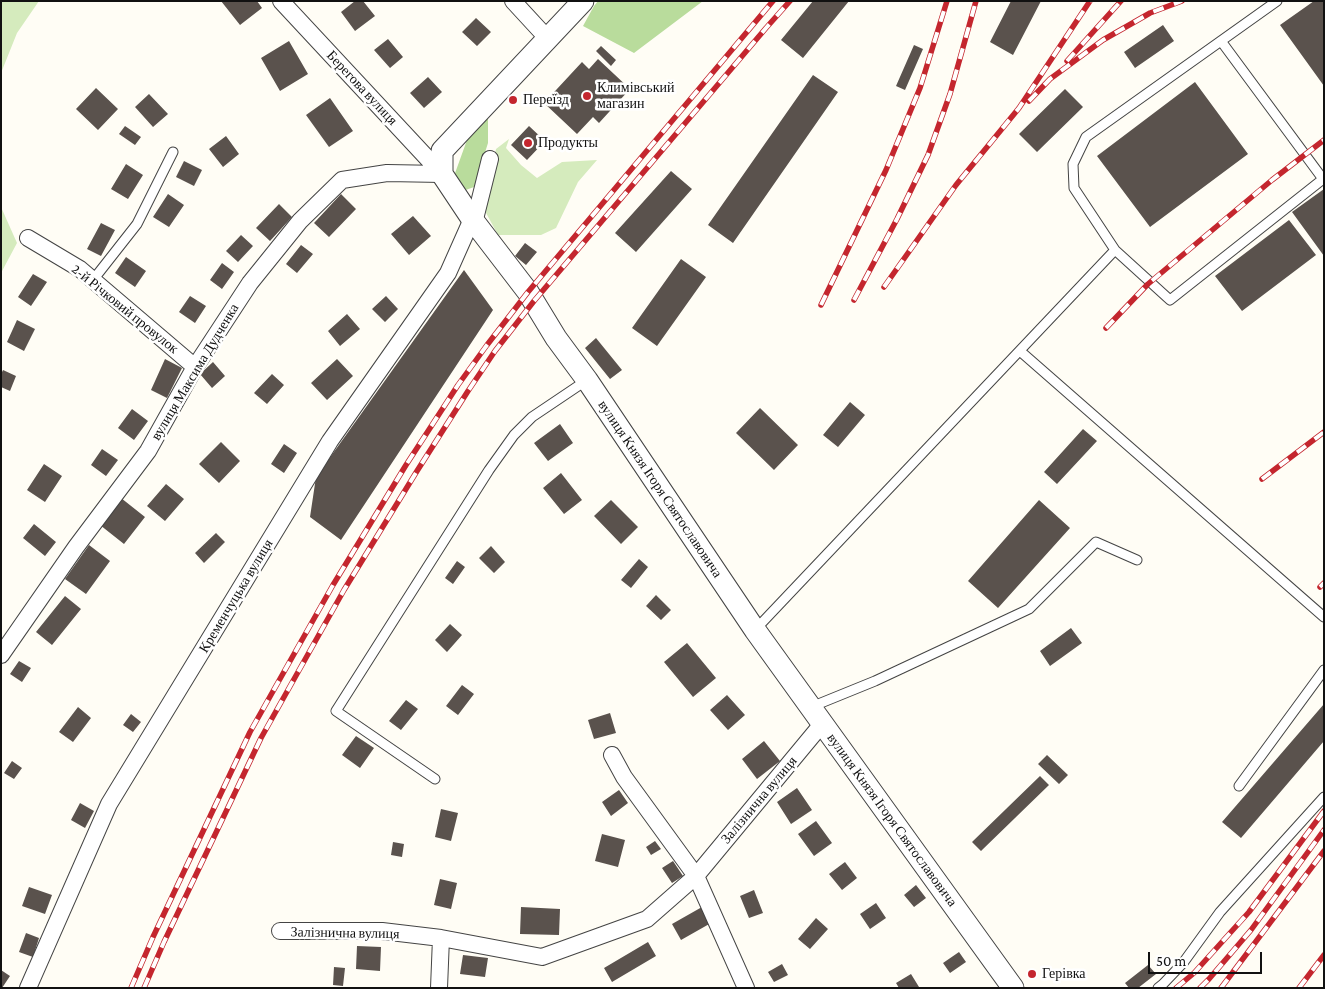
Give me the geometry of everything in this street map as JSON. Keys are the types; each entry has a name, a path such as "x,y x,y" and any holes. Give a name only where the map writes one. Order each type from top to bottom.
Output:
{"street":[{"name":"Берегова вулиця","path":"281,1 442,174"},
{"path":"513,1 548,39"},
{"path":"442,174 442,151 583,1"},
{"name":"Кременчуцька вулиця","path":"28,988 110,804 330,441 448,273 473,221 490,159"},
{"name":"вулиця Максима Дудченка","path":"1,655 76,547 148,451 195,367 250,283 300,221 342,180 387,173 442,174"},
{"name":"вулиця Князя Ігоря Святославовича","path":"442,174 473,221 528,292 556,338 587,380 755,630 1013,988"},
{"name":"2-й Річковий провулок","path":"28,238 80,269 195,367"},
{"name":"Залізнична вулиця","path":"280,931 382,931 441,938 542,957 647,919 696,876 816,716"},
{"path":"612,755 624,777 696,876 746,988"},
{"path":"440,988 441,938"}],"lane":[{"path":"1221,41 1322,179 1170,300 1115,250 1074,188 1072,164 1086,137 1276,1"},
{"path":"93,280 137,224 173,152"},
{"path":"755,630 1115,250"},
{"path":"1020,351 1324,616"},
{"path":"435,779 336,711 489,470 514,435 532,418 587,380"},
{"path":"816,716 875,681 1029,609 1096,542 1137,560"},
{"path":"1239,786 1324,670"},
{"path":"1158,988 1183,963 1220,912 1324,797"}],"green space":[{"path":"1,1 39,1 17,33 1,73"},
{"path":"598,1 703,1 634,53 583,26"},
{"path":"488,113 488,143 474,187 460,192 454,176 467,140"},
{"path":"509,139 506,148 521,165 537,178 562,162 597,160 578,182 556,228 541,235 498,235 485,211 496,149"},
{"path":"1,207 17,243 1,273"}],"building":[{"path":"221,1 257,1 262,8 240,25"},
{"path":"355,1 363,1 375,16 355,31 341,12"},
{"path":"813,1 849,1 803,58 781,40"},
{"path":"1011,1 1041,1 1013,55 990,42"},
{"path":"1314,1 1324,1 1324,86 1280,25"},
{"path":"476,18 491,32 477,46 462,32"},
{"path":"1163,25 1174,41 1135,68 1124,52"},
{"path":"388,39 403,57 390,68 374,50"},
{"path":"289,41 308,74 280,91 261,58"},
{"path":"914,45 923,49 905,90 896,86"},
{"path":"601,46 616,60 611,66 596,51"},
{"name":"Климівський магазин","path":"598,59 630,89 599,123 593,117 577,134 544,103 582,62 589,69"},
{"path":"813,75 838,92 733,243 708,225"},
{"path":"428,77 442,92 424,108 410,93"},
{"path":"1195,82 1248,154 1150,227 1097,156"},
{"path":"96,88 118,109 98,130 76,109"},
{"path":"1065,89 1083,107 1037,152 1019,134"},
{"path":"149,94 168,114 153,127 135,107"},
{"path":"330,98 353,131 329,147 306,115"},
{"path":"125,126 141,137 135,145 119,134"},
{"name":"Продукты","path":"529,126 545,141 527,160 511,145"},
{"path":"226,136 239,154 223,167 209,149"},
{"path":"184,161 202,170 194,186 176,177"},
{"path":"126,164 143,175 128,199 111,189"},
{"path":"671,171 692,189 636,252 615,233"},
{"path":"1324,189 1324,256 1292,212"},
{"path":"168,194 184,205 169,227 153,217"},
{"path":"341,194 356,209 329,237 314,223"},
{"path":"279,204 292,217 270,241 256,228"},
{"path":"413,216 431,236 409,255 391,234"},
{"path":"1289,220 1316,255 1242,311 1215,276"},
{"path":"101,223 115,230 101,256 87,249"},
{"path":"241,235 253,246 238,262 226,251"},
{"path":"525,243 537,252 526,265 515,256"},
{"path":"301,245 313,254 297,273 286,264"},
{"path":"126,257 146,271 135,287 115,273"},
{"path":"681,259 706,277 657,346 632,328"},
{"path":"222,263 234,272 222,289 210,280"},
{"path":"464,270 493,310 341,540 310,517 316,477"},
{"path":"33,274 47,282 31,306 18,297"},
{"path":"190,296 206,306 195,323 179,312"},
{"path":"386,296 398,309 385,322 372,309"},
{"path":"347,314 360,329 340,346 328,331"},
{"path":"17,320 35,329 24,351 7,342"},
{"path":"596,338 622,370 610,379 585,348"},
{"path":"165,359 182,368 167,398 151,390"},
{"path":"337,359 353,376 327,400 311,383"},
{"path":"213,362 225,376 212,388 200,374"},
{"path":"3,370 16,376 10,391 1,387 1,374"},
{"path":"272,374 284,385 267,404 254,393"},
{"path":"850,402 865,415 838,447 823,435"},
{"path":"760,408 798,445 774,470 736,433"},
{"path":"132,409 148,421 134,440 118,428"},
{"path":"560,424 573,443 548,461 534,443"},
{"path":"1083,429 1097,441 1057,484 1044,472"},
{"path":"221,442 240,461 219,483 199,464"},
{"path":"284,444 297,453 284,473 271,464"},
{"path":"102,449 118,460 106,476 91,465"},
{"path":"44,464 62,476 45,502 27,490"},
{"path":"561,473 582,500 564,514 543,488"},
{"path":"166,484 184,499 165,521 147,506"},
{"path":"121,498 145,517 124,544 100,525"},
{"path":"611,500 638,527 621,544 594,516"},
{"path":"1039,500 1070,528 998,608 968,581"},
{"path":"34,524 56,542 45,556 23,538"},
{"path":"216,533 225,542 204,563 195,553"},
{"path":"89,545 110,561 86,594 65,579"},
{"path":"491,546 505,562 494,573 479,558"},
{"path":"639,559 648,567 631,588 621,580"},
{"path":"457,561 465,567 453,584 445,578"},
{"path":"656,595 671,610 661,620 646,606"},
{"path":"65,596 81,609 52,645 36,632"},
{"path":"450,624 462,635 447,652 435,640"},
{"path":"1071,628 1082,643 1050,666 1040,651"},
{"path":"687,643 716,678 693,697 664,662"},
{"path":"19,661 31,668 22,682 10,674"},
{"path":"462,685 474,694 458,715 446,706"},
{"path":"727,695 745,715 728,730 710,710"},
{"path":"406,700 418,709 401,730 389,721"},
{"path":"1324,704 1324,741 1241,838 1222,822"},
{"path":"78,707 91,718 73,742 59,732"},
{"path":"610,713 616,733 594,739 588,720"},
{"path":"131,714 141,722 133,732 123,725"},
{"path":"356,736 374,748 360,768 342,755"},
{"path":"764,741 780,761 757,779 742,759"},
{"path":"1047,755 1068,775 1059,784 1038,764"},
{"path":"12,761 22,768 14,779 4,773"},
{"path":"1040,776 1049,785 981,851 972,842"},
{"path":"797,788 812,810 791,824 777,802"},
{"path":"619,790 628,803 611,816 602,802"},
{"path":"80,803 94,811 85,828 71,820"},
{"path":"441,809 458,813 451,841 435,837"},
{"path":"816,821 832,843 814,856 798,834"},
{"path":"602,834 625,840 618,867 595,861"},
{"path":"655,841 661,849 651,855 646,847"},
{"path":"393,842 404,844 402,857 391,855"},
{"path":"673,861 683,876 672,883 662,868"},
{"path":"845,862 857,878 842,890 829,874"},
{"path":"440,879 457,883 451,909 434,905"},
{"path":"916,885 926,898 914,907 904,895"},
{"path":"29,887 52,895 45,914 22,906"},
{"path":"754,890 763,913 749,918 740,896"},
{"path":"876,903 886,918 870,929 860,914"},
{"path":"521,907 560,909 559,935 520,934"},
{"path":"702,907 711,923 681,940 672,924"},
{"path":"816,918 828,929 810,949 798,939"},
{"path":"26,933 39,938 33,957 19,952"},
{"path":"648,942 656,956 612,982 604,968"},
{"path":"357,946 381,947 380,971 356,969"},
{"path":"959,952 966,962 950,973 943,963"},
{"path":"463,955 488,958 485,977 460,974"},
{"path":"782,964 788,975 774,982 768,972"},
{"path":"1148,965 1156,974 1138,988 1129,988 1125,983"},
{"path":"334,967 345,968 343,986 333,985"},
{"path":"1,970 10,976 2,988 1,988"},
{"path":"911,974 919,987 899,988 896,983"}],"railway":[{"path":"131,988 153,937 250,732 333,585 406,465 458,385 528,292 773,1"},
{"path":"144,988 261,738 344,590 468,391 495,351 534,301 790,1"},
{"path":"821,305 886,170 920,88 947,1"},
{"path":"854,300 928,155 950,94 976,1"},
{"path":"884,287 956,185 1019,108 1090,1"},
{"path":"1067,61 1121,1"},
{"path":"1029,101 1050,79 1103,40 1150,13 1182,1"},
{"path":"1106,328 1148,284 1272,180 1324,140"},
{"path":"1262,479 1324,432"},
{"path":"1320,587 1324,583"},
{"path":"1176,988 1194,973 1249,912 1324,811"},
{"path":"1200,988 1251,930 1324,830"},
{"path":"1221,988 1324,851"},
{"path":"1299,988 1324,955"}],"place":[{"name":"Климівський магазин","path":"587,96"},
{"name":"Переїзд","path":"513,100"},
{"name":"Продукты","path":"528,143"},
{"name":"Герівка","path":"1032,974"}]}
